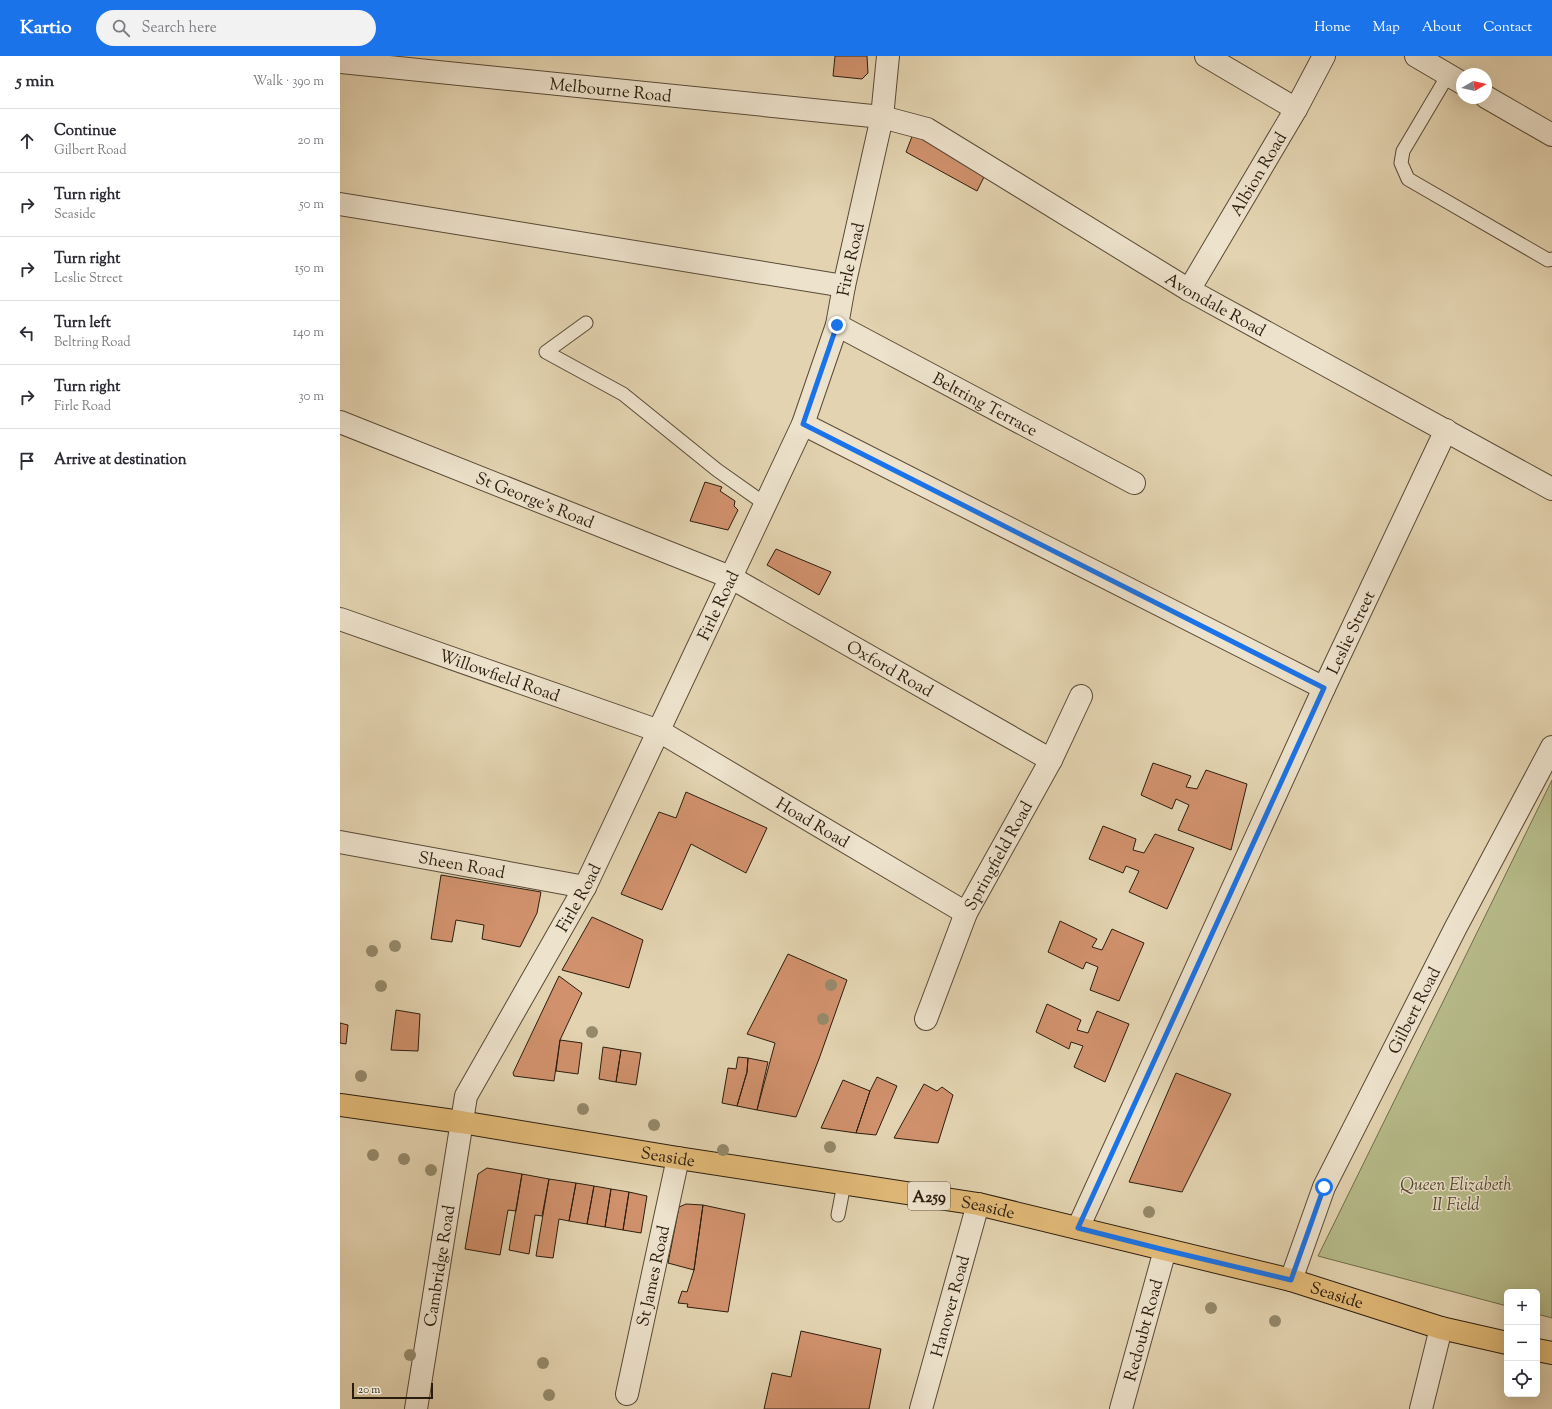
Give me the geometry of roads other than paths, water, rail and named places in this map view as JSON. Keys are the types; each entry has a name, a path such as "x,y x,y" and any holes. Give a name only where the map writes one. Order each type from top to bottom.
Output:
{"main road":[{"name":"Seaside","path":"340,1105 461,1122 678,1158 978,1204 1291,1280 1441,1328 1504,1342"},
{"path":"1540,1351 1552,1353"}],"street":[{"name":"Firle Road","path":"461,1122 466,1096 585,888 803,424 837,325 844,286 882,117 888,56"},
{"path":"1206,56 1296,109"},
{"name":"Albion Road","path":"1189,290 1296,109 1324,56"},
{"path":"1416,56 1455,79"},
{"name":"Melbourne Road","path":"340,62 882,117"},
{"path":"1492,100 1552,135"},
{"name":"Avondale Road","path":"882,117 927,129 1189,290 1552,489"},
{"path":"340,204 844,286"},
{"name":"Beltring Terrace","path":"837,325 1134,483"},
{"name":"St George's Road","path":"340,422 730,577"},
{"path":"803,424 1324,688"},
{"name":"Leslie Street","path":"1078,1228 1324,688 1446,430"},
{"name":"Oxford Road","path":"730,577 1051,760"},
{"name":"Willowfield Road","path":"340,619 659,731"},
{"name":"Springfield Road","path":"926,1020 966,913 1051,760 1080,696"},
{"name":"Hoad Road","path":"659,731 966,913"},
{"name":"Gilbert Road","path":"1291,1280 1324,1187 1456,927 1552,747"},
{"name":"Sheen Road","path":"340,842 585,888"},
{"name":"Cambridge Road","path":"416,1409 461,1122"},
{"name":"St James Road","path":"627,1394 678,1158"},
{"name":"Hanover Road","path":"922,1409 978,1204"},
{"name":"Redoubt Road","path":"1121,1409 1165,1250"},
{"path":"1421,1409 1441,1328"}],"lane":[{"path":"1455,79 1403,151 1400,163 1408,179 1548,260 1552,259"},
{"path":"586,323 546,352 623,394 717,470 765,504"},
{"path":"838,1215 844,1184"}],"park label":[{"name":"Queen Elizabeth II Field","path":"1456,1194"}]}
